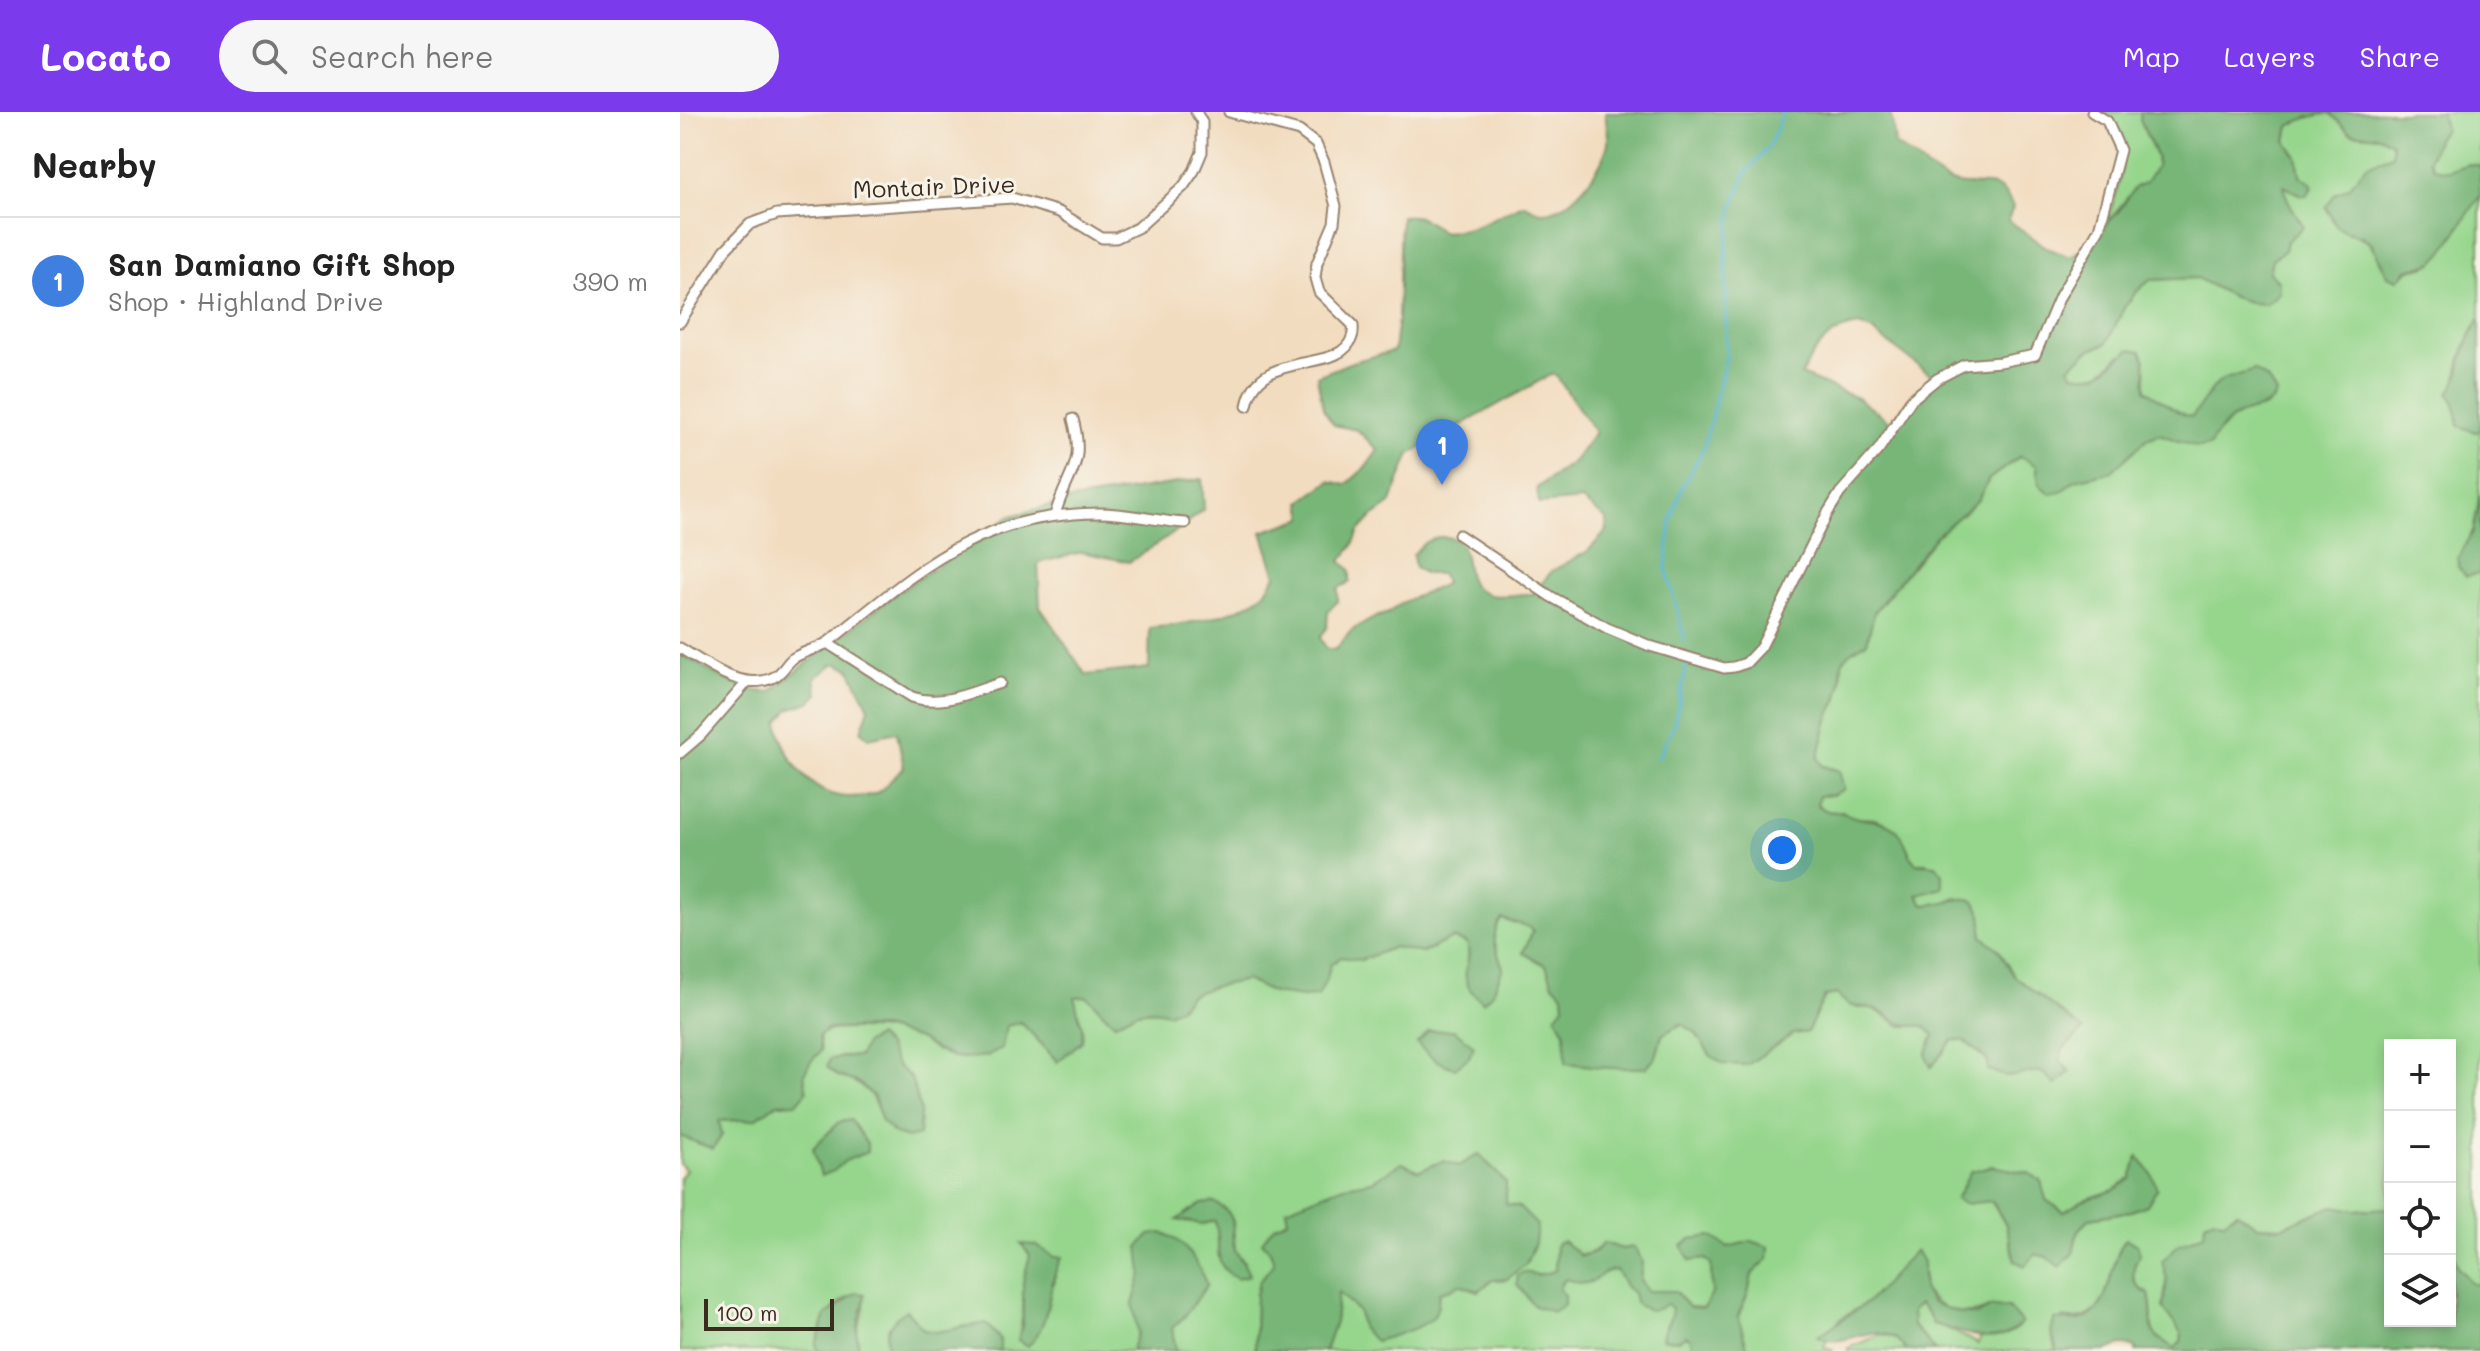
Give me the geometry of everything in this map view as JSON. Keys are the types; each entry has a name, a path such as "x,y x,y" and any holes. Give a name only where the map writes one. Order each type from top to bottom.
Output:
{"street":[{"name":"Montair Drive","path":"680,322 725,250 750,224 777,214 1012,198 1059,212 1102,238 1125,236 1183,187 1194,171 1202,152 1202,122 1196,112"},
{"path":"1229,112 1299,131 1316,144 1336,206 1334,223 1317,263 1315,278 1319,292 1353,325 1352,340 1342,351 1271,372 1258,380 1247,406"},
{"path":"1459,535 1550,596 1607,628 1650,646 1724,668 1746,663 1772,629 1840,493 1879,449 1911,400 1937,379 1964,365 2035,355 2060,296 2099,229 2120,150 2107,121 2092,112"},
{"path":"1055,515 1078,454 1073,419"},
{"path":"680,648 721,672 748,681 771,679 782,672 791,660 827,643 929,563 960,544 995,530 1055,515 1123,514 1185,523"},
{"path":"827,643 912,697 922,700 946,701 1000,683"},
{"path":"680,753 701,735 748,681"}],"green space":[{"path":"1605,112 1889,112 1895,145 1948,181 2000,189 2013,207 2008,220 2047,248 2070,257 2080,251 2119,211 2135,187 2146,182 2156,167 2157,158 2140,120 2141,112 2441,112 2445,129 2438,137 2429,160 2434,168 2446,170 2467,165 2480,166 2480,196 2442,253 2432,263 2407,270 2398,280 2388,276 2371,243 2336,226 2326,207 2335,194 2349,187 2367,165 2392,155 2392,143 2380,136 2350,133 2331,114 2310,117 2289,126 2286,141 2297,157 2300,176 2313,186 2307,195 2301,195 2284,186 2303,227 2287,241 2285,250 2272,259 2269,273 2279,282 2279,293 2266,304 2252,303 2233,297 2197,278 2150,280 2124,308 2106,344 2091,349 2069,367 2073,374 2092,375 2105,370 2130,349 2141,351 2145,360 2146,390 2175,410 2192,417 2222,380 2255,370 2267,379 2276,393 2273,399 2263,407 2231,419 2210,446 2197,447 2159,434 2147,439 2112,471 2075,480 2061,492 2051,494 2039,485 2037,466 2020,456 1989,479 1978,500 1936,536 1874,612 1867,642 1850,652 1842,662 1837,701 1829,715 1818,758 1822,766 1839,771 1844,789 1833,795 1819,796 1817,804 1828,811 1842,811 1857,818 1887,824 1900,834 1915,863 1936,865 1943,874 1943,888 1917,895 1923,905 1966,899 1979,907 1982,936 1999,950 2014,976 2083,1030 2062,1050 2060,1060 2070,1072 2055,1085 2038,1071 2016,1076 2003,1075 1988,1070 1988,1061 1965,1041 1953,1040 1931,1067 1926,1055 1934,1035 1924,1026 1903,1024 1877,1010 1853,1006 1837,994 1825,996 1807,1032 1793,1034 1747,1065 1723,1064 1710,1055 1695,1032 1681,1024 1662,1035 1656,1057 1646,1068 1566,1063 1565,1031 1556,1016 1564,1006 1563,994 1553,984 1546,965 1523,953 1533,931 1502,919 1495,937 1503,968 1493,992 1483,1002 1470,990 1467,982 1467,943 1452,938 1422,953 1394,947 1361,960 1341,957 1330,965 1318,996 1273,993 1246,980 1190,995 1179,1008 1168,1013 1140,1011 1115,1023 1086,996 1075,997 1082,1041 1057,1062 1021,1022 1006,1026 1002,1047 988,1056 967,1058 953,1057 921,1040 883,1028 827,1029 819,1036 821,1051 804,1074 807,1092 797,1103 777,1104 755,1119 719,1121 722,1135 713,1149 680,1136 680,654 735,684 770,692 896,594 1008,517 1071,500 1202,479 1204,509 1129,562 1082,552 1038,563 1040,607 1086,675 1149,668 1150,628 1211,618 1255,600 1276,576 1262,532 1304,518 1301,502 1330,481 1346,485 1366,467 1378,450 1357,430 1334,425 1323,408 1317,376 1352,362 1394,351 1401,216 1423,219 1441,232 1475,226 1524,204 1541,212 1563,205 1584,188 1600,165 1608,143","holes":["1859,325 1871,330 1932,376 1891,422 1857,398 1801,375 1824,342 1839,331","1552,374 1595,432 1574,461 1537,488 1539,504 1582,500 1606,519 1607,531 1588,551 1552,571 1533,594 1504,596 1484,593 1472,584 1464,551 1454,539 1439,537 1430,540 1413,555 1415,568 1426,574 1442,574 1445,584 1401,603 1389,613 1352,630 1335,650 1327,649 1320,638 1327,627 1328,611 1338,601 1338,588 1350,582 1350,570 1341,561 1359,531 1390,504 1410,454","835,663 850,669 869,708 861,731 869,738 897,732 904,768 876,793 851,797 824,791 802,773 786,749 778,722 789,709 810,702 818,694 815,678"]},
{"path":"2101,112 2141,112 2143,128 2157,161 2153,174 2126,199 2106,224 2119,180 2122,150 2112,123"},
{"path":"2441,112 2480,112 2480,166 2467,164 2448,171 2434,169 2429,160 2438,137 2445,129"},
{"path":"2320,114 2331,114 2350,133 2380,136 2392,143 2392,155 2367,165 2349,187 2335,194 2346,232 2369,243 2388,276 2398,280 2410,270 2435,260 2480,196 2480,318 2461,358 2457,384 2474,432 2480,431 2477,520 2460,555 2458,567 2480,573 2480,1284 2473,1284 2456,1262 2456,1039 2384,1039 2384,1208 2355,1210 2333,1206 2282,1227 2258,1226 2237,1212 2205,1234 2191,1239 2165,1268 2167,1280 2163,1308 2182,1334 2181,1342 2175,1349 2153,1331 2149,1294 2138,1287 2134,1277 2139,1254 2115,1261 2106,1295 2094,1311 2076,1319 2063,1318 2053,1341 2057,1351 1936,1351 1913,1326 1912,1311 1919,1303 1933,1324 1978,1344 1991,1307 1962,1313 1936,1303 1923,1289 1924,1277 1916,1251 1869,1301 1840,1319 1824,1346 1834,1351 1748,1351 1738,1316 1752,1274 1768,1259 1752,1241 1728,1247 1705,1259 1711,1263 1712,1295 1704,1308 1689,1308 1675,1291 1647,1291 1640,1280 1642,1261 1634,1247 1622,1249 1604,1243 1591,1253 1581,1254 1556,1244 1555,1271 1538,1275 1523,1272 1559,1289 1567,1279 1586,1282 1602,1273 1616,1270 1626,1287 1672,1309 1672,1316 1663,1333 1678,1340 1686,1336 1691,1339 1692,1345 1688,1351 1325,1351 1335,1322 1338,1292 1359,1312 1362,1329 1437,1308 1439,1292 1459,1284 1479,1291 1492,1280 1507,1279 1506,1183 1479,1154 1459,1166 1443,1161 1419,1171 1402,1163 1372,1181 1341,1187 1286,1209 1289,1220 1270,1251 1274,1263 1259,1282 1256,1295 1255,1351 1000,1351 1000,1339 965,1326 936,1333 924,1330 906,1310 887,1349 889,1351 860,1351 857,1332 864,1311 864,1294 845,1298 832,1310 816,1345 819,1351 680,1351 680,1178 686,1170 680,1164 680,1136 699,1144 718,1121 755,1119 777,1104 786,1104 811,1061 821,1051 819,1036 833,1030 894,1031 921,1040 945,1054 970,1057 986,1055 1002,1048 1006,1026 1021,1022 1057,1061 1082,1041 1074,997 1086,996 1115,1023 1136,1012 1179,1008 1190,995 1246,980 1273,993 1286,994 1327,978 1330,965 1341,957 1361,960 1394,947 1423,953 1452,938 1467,943 1467,981 1470,989 1483,1002 1503,968 1494,937 1501,919 1533,931 1523,953 1546,965 1553,984 1563,994 1564,1006 1556,1016 1565,1031 1609,1068 1646,1068 1656,1057 1662,1034 1681,1024 1695,1032 1710,1055 1747,1065 1793,1034 1807,1032 1825,996 1837,994 1857,1008 1872,1008 1901,1026 1924,1026 1934,1035 1926,1055 1932,1067 1953,1040 1965,1041 1988,1061 2025,1072 2037,1070 2047,1074 2056,1084 2062,1050 2083,1030 2014,976 1999,950 1981,936 1982,916 1956,897 1941,904 1923,905 1917,896 1930,890 1926,863 1915,863 1900,839 1884,823 1853,817 1842,811 1828,811 1817,804 1819,796 1833,795 1839,771 1822,765 1818,758 1829,715 1841,685 1842,662 1850,652 1867,642 1874,613 1936,536 1978,500 1989,479 2021,456 2037,466 2037,475 2061,492 2075,480 2096,475 2147,439 2160,434 2180,442 2216,434 2240,414 2265,407 2274,400 2276,393 2267,379 2254,370 2220,390 2193,417 2175,410 2146,390 2146,373 2120,355 2104,370 2094,374 2073,374 2068,367 2091,349 2106,344 2124,308 2150,280 2197,278 2213,285 2269,273 2272,259 2285,250 2287,241 2303,226 2288,201 2284,186 2301,195 2308,180 2300,177 2297,157 2286,141 2289,126","holes":["887,1046 896,1065 911,1078 920,1110 919,1135 882,1122 868,1092 857,1083 839,1076 840,1057 859,1056","2138,1157 2152,1175 2147,1205 2090,1218 2078,1230 2073,1253 2047,1257 2035,1254 2015,1261 2006,1225 1991,1201 1964,1204 1956,1199 2041,1181 2046,1200 2064,1212 2082,1201 2114,1190 2131,1178","1190,1210 1233,1220 1235,1250 1244,1262 1218,1258 1219,1235 1215,1221 1202,1224 1178,1220","1036,1245 1054,1257 1061,1257 1055,1269 1055,1282 1018,1340 1028,1268"]},
{"path":"2480,318 2480,431 2475,432 2459,426 2455,403 2448,393 2457,379 2465,349"},
{"path":"2480,495 2480,573 2466,576 2458,567 2458,558 2473,532"},
{"path":"1454,1030 1474,1046 1469,1057 1455,1068 1434,1059 1417,1043 1429,1031"},
{"path":"877,1037 887,1046 896,1065 911,1078 920,1110 919,1135 907,1138 895,1134 882,1122 874,1097 859,1083 838,1076 827,1067 830,1059 859,1056 866,1043"},
{"path":"851,1120 867,1144 867,1152 821,1176 813,1148 839,1122"},
{"path":"1479,1154 1506,1183 1506,1204 1519,1207 1537,1225 1535,1243 1526,1264 1507,1279 1492,1280 1479,1291 1459,1284 1439,1292 1436,1311 1429,1321 1375,1341 1362,1329 1359,1312 1338,1292 1335,1322 1325,1351 1255,1351 1256,1295 1259,1282 1274,1263 1270,1251 1262,1242 1274,1226 1288,1220 1286,1209 1341,1187 1372,1181 1402,1163 1419,1171 1443,1161 1459,1166"},
{"path":"2138,1156 2152,1175 2157,1189 2147,1205 2090,1218 2078,1230 2073,1253 2060,1267 2047,1257 2035,1254 2025,1266 2015,1261 2006,1225 1992,1201 1964,1204 1956,1199 1971,1171 1992,1166 2029,1173 2041,1181 2046,1200 2064,1212 2131,1179"},
{"path":"1214,1202 1224,1208 1232,1219 1233,1244 1249,1275 1237,1279 1223,1267 1218,1254 1215,1221 1202,1224 1177,1220 1202,1204"},
{"path":"2333,1206 2355,1210 2384,1208 2384,1327 2456,1327 2456,1262 2473,1284 2480,1284 2480,1351 2135,1351 2123,1345 2105,1351 2057,1351 2051,1332 2054,1320 2080,1320 2091,1316 2099,1308 2126,1239 2137,1245 2140,1254 2133,1272 2138,1287 2149,1294 2153,1331 2175,1348 2181,1342 2182,1334 2163,1308 2167,1280 2162,1261 2179,1244 2204,1234 2205,1222 2214,1218 2224,1222 2237,1212 2258,1226 2282,1227"},
{"path":"1162,1233 1185,1247 1207,1285 1172,1328 1176,1351 1131,1351 1138,1332 1133,1304 1142,1273 1139,1246 1150,1235"},
{"path":"1711,1236 1728,1247 1752,1241 1769,1247 1768,1259 1752,1274 1738,1316 1748,1351 1688,1351 1692,1345 1691,1339 1686,1336 1678,1340 1662,1339 1672,1309 1667,1304 1651,1310 1635,1303 1633,1293 1616,1270 1586,1283 1566,1279 1559,1289 1564,1295 1564,1305 1552,1312 1534,1306 1517,1284 1518,1276 1523,1272 1538,1275 1555,1271 1556,1244 1563,1241 1581,1256 1595,1252 1604,1243 1622,1249 1634,1247 1642,1261 1640,1280 1647,1291 1675,1291 1689,1307 1704,1308 1712,1294 1711,1263 1705,1259 1690,1261 1682,1246 1691,1239"},
{"path":"1021,1244 1036,1245 1054,1257 1062,1257 1053,1279 1042,1326 1028,1346 1018,1340 1023,1322 1023,1282 1030,1255"},
{"path":"1916,1250 1923,1262 1923,1289 1932,1303 1976,1315 1991,1307 2008,1308 2022,1323 2001,1336 1969,1335 1933,1324 1919,1304 1912,1311 1913,1326 1936,1351 1907,1351 1895,1338 1882,1334 1872,1333 1836,1341 1818,1336 1869,1301"},
{"path":"856,1293 865,1294 858,1329 860,1351 819,1351 816,1345 826,1315"},
{"path":"906,1310 924,1330 936,1332 986,1323 1000,1339 1000,1351 889,1351 887,1332"},
{"path":"1881,1334 1895,1337 1907,1351 1848,1351 1849,1348"}],"waterway":[{"path":"1685,642 1666,567 1671,520 1681,490 1704,447 1726,357 1726,249 1733,206 1747,171 1769,147 1783,112"},
{"path":"1658,758 1674,725 1686,667"}],"place":[{"name":"San Damiano Gift Shop","path":"1442,485"}]}
